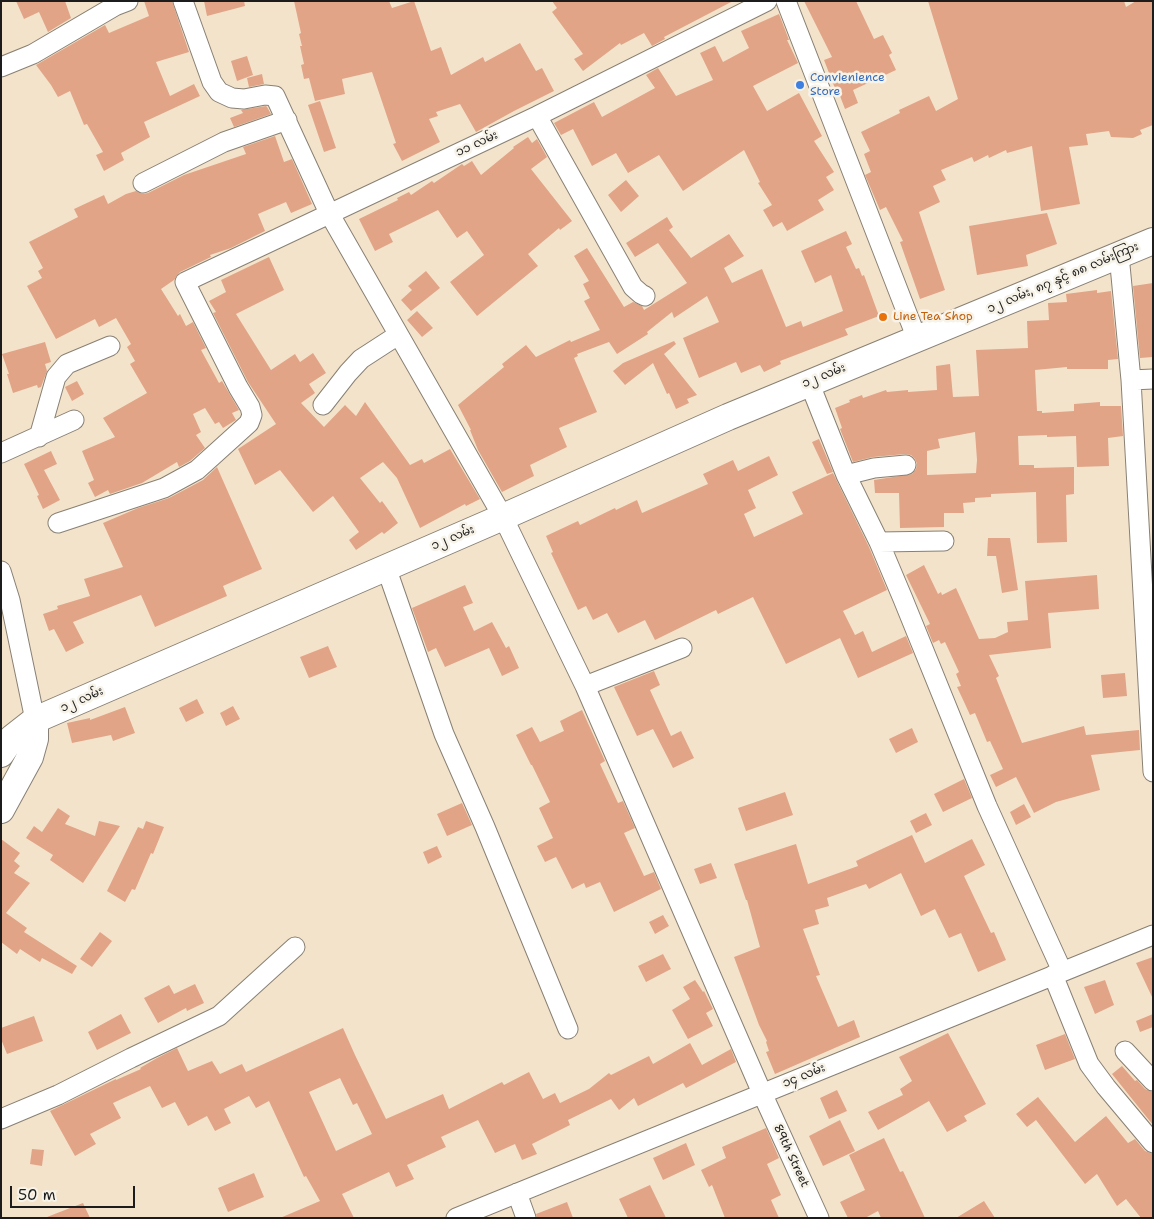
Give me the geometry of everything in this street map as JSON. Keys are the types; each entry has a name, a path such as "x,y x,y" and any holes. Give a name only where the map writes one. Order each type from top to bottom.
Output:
{"main road":[{"name":"၁၂ လမ်း, ၈၇ နှင့် ၈၈ လမ်းကြား","path":"917,339 1119,256 1153,240"},
{"name":"၁၂ လမ်း","path":"1,754 12,738 35,720 809,382 917,339"},
{"path":"1,810 30,758 35,739 35,720"}],"street":[{"path":"1,67 33,54 115,6 128,1"},
{"name":"89th Street","path":"183,1 212,82 220,92 232,98 244,99 264,95 275,96 329,213 503,517 585,686 762,1093 819,1218"},
{"name":"၁၁ လမ်း","path":"58,522 164,488 197,470 249,422 252,415 250,407 185,282 537,116 767,1"},
{"path":"786,1 917,339"},
{"path":"537,116 633,286 645,296"},
{"path":"143,183 224,142 287,120"},
{"path":"1119,256 1145,495 1153,772"},
{"path":"323,405 361,359 398,335"},
{"path":"39,437 56,377 68,364 110,346"},
{"path":"1131,380 1153,379"},
{"path":"809,382 846,475 879,542 987,806 1058,973 1089,1064 1153,1143"},
{"path":"1,453 74,420"},
{"path":"846,475 874,468 906,465"},
{"path":"879,542 944,541"},
{"path":"386,567 444,734 568,1028"},
{"path":"1,571 10,600 35,720"},
{"path":"585,686 682,648"},
{"name":"၁၄ လမ်း","path":"456,1218 1153,935"},
{"path":"1,1119 58,1095 219,1016 295,947"},
{"path":"1126,1051 1153,1081"},
{"path":"517,1193 526,1218"}],"building":[{"path":"16,1 65,1 71,18 48,32 39,12 24,19"},
{"path":"144,1 172,1 189,52 156,62 170,96 194,84 200,96 144,122 150,137 121,153 124,160 104,171 96,155 103,152 87,124 84,125 70,91 58,97 36,65 105,25 109,33 149,16"},
{"path":"204,1 244,1 245,6 207,16"},
{"path":"294,1 389,1 392,8 414,1 431,51 441,47 451,75 483,57 485,62 520,43 536,71 542,68 554,91 476,132 460,104 436,112 438,116 429,119 440,142 402,161 393,144 396,143 372,72 342,79 345,94 315,101 309,78 304,79 301,65 304,64 300,46 302,46 299,34 301,33"},
{"path":"552,1 733,1 664,37 665,39 652,46 644,33 621,45 620,43 583,71 574,59 583,54 552,12 557,8"},
{"path":"804,1 856,1 874,39 883,35 892,53 889,55 896,70 853,90 858,103 845,109 824,60 832,57"},
{"path":"928,1 1124,1 1126,7 1136,1 1153,1 1153,125 1140,130 1142,134 1133,138 1111,137 1109,131 1086,134 1088,145 1069,147 1080,204 1041,211 1032,146 1007,153 1006,150 989,158 988,155 974,162 972,157 941,170 946,180 933,186 940,202 919,212 945,290 920,299 900,242 903,241 886,207 880,210 865,175 871,172 864,154 870,151 861,132 900,113 899,110 929,96 936,111 958,99"},
{"path":"779,14 789,40 787,40 798,63 753,86 767,111 799,93 822,136 814,141 834,172 826,177 834,190 818,200 824,210 787,231 782,222 773,227 763,210 772,205 758,183 760,182 744,150 683,191 659,155 628,173 616,153 592,166 573,129 561,135 554,123 594,102 602,117 655,88 646,75 658,68 676,96 713,80 700,53 715,46 723,62 749,48 741,31"},
{"path":"247,56 253,75 237,81 231,61"},
{"path":"262,74 264,84 249,87 247,78"},
{"path":"320,101 336,148 324,152 308,105"},
{"path":"266,106 271,114 234,127 230,118 243,113 241,110"},
{"path":"275,136 284,162 292,159 312,204 291,213 286,202 258,214 265,231 231,248 210,255 211,257 180,272 174,280 161,289 178,316 180,314 186,326 193,322 206,348 201,350 219,383 222,381 239,410 232,413 236,420 223,428 219,422 215,424 205,408 193,414 201,432 196,435 205,448 190,461 179,467 177,462 142,483 110,494 108,490 95,497 88,483 94,480 82,451 115,437 103,418 147,393 130,364 135,361 127,347 131,344 116,318 99,327 95,319 56,339 27,286 42,278 38,271 43,268 29,242 78,217 74,209 104,195 108,204 136,191 142,194 148,193 184,175 246,154 243,147"},
{"path":"528,137 532,143 537,139 547,157 531,169 572,221 560,230 559,228 528,254 538,266 477,316 450,282 484,255 467,231 457,238 438,210 389,234 393,242 375,251 359,219 398,200 397,198 409,192 411,195 432,181 434,183 462,164 464,166 472,161 481,175 513,147"},
{"path":"626,180 639,196 621,212 608,195"},
{"path":"1047,213 1057,244 1026,255 1028,266 977,275 969,226"},
{"path":"667,217 673,227 669,230 691,258 729,234 744,256 724,268 732,283 762,269 786,327 801,321 803,327 843,311 831,275 815,283 801,251 846,231 852,244 846,247 856,269 859,268 862,276 864,275 879,316 845,329 848,335 780,361 781,364 764,372 760,365 741,373 736,362 699,378 683,338 719,322 707,296 674,318 672,312 647,332 648,334 617,354 609,342 577,354 578,356 574,358 597,412 559,428 567,447 530,465 534,476 502,492 478,450 471,430 458,405 504,367 502,364 526,345 536,357 570,340 571,342 600,330 584,301 590,298 583,284 589,281 574,256 587,248 624,307 633,302 642,306 644,310 687,283 658,243 635,257 626,243"},
{"path":"269,257 284,290 236,314 271,370 295,354 300,362 313,353 326,373 309,384 315,393 301,403 324,427 345,405 356,416 365,402 410,465 422,459 424,463 450,449 480,499 466,506 465,504 420,528 397,478 383,462 360,478 380,503 382,501 398,523 384,534 382,532 356,550 349,540 359,532 333,496 313,512 280,470 255,485 238,449 276,424 248,382 213,313 216,312 209,301 226,292 221,280"},
{"path":"426,271 440,288 411,311 401,300 412,290 408,286"},
{"path":"1153,283 1153,357 1140,358 1133,286"},
{"path":"1097,290 1097,293 1111,291 1118,359 1108,360 1108,369 1067,369 1067,367 1035,370 1037,411 1042,411 1042,413 1074,411 1074,404 1100,402 1100,406 1121,406 1123,436 1108,438 1109,466 1077,467 1076,436 1018,436 1019,465 1034,465 1034,468 1074,467 1074,494 1066,495 1067,542 1037,543 1036,492 991,494 991,497 975,498 975,502 963,503 964,513 944,513 944,527 900,528 899,493 875,493 874,480 912,474 917,464 915,459 911,455 905,454 873,457 853,462 840,429 842,428 835,408 862,395 863,398 886,390 887,392 908,390 908,392 937,390 936,366 950,364 953,397 979,396 976,350 1028,348 1027,321 1049,320 1048,303 1067,302 1066,294","holes":["975,432 976,473 927,475 927,451 940,448 938,439"]},
{"path":"417,311 433,328 422,337 407,320"},
{"path":"674,341 676,344 664,354 697,395 687,399 689,403 676,409 653,363 625,385 613,371 623,363"},
{"path":"45,342 51,362 45,364 47,371 41,387 38,388 37,385 13,393 2,354"},
{"path":"77,381 84,394 72,401 65,387"},
{"path":"819,439 833,472 827,474 812,442"},
{"path":"51,451 57,464 44,470 60,500 43,509 37,496 39,495 24,464"},
{"path":"769,456 778,475 748,490 756,508 744,514 754,537 803,514 792,492 833,473 869,547 887,590 843,611 855,635 863,631 872,652 906,636 913,653 858,678 840,638 786,664 753,597 718,614 716,610 655,640 645,620 618,633 607,613 593,620 586,606 578,610 551,553 553,552 546,536 578,521 580,525 615,508 616,510 637,500 642,513 708,484 703,474 733,460 738,471"},
{"path":"217,467 262,569 223,586 227,596 155,627 141,595 73,622 84,643 66,652 54,629 49,631 43,614 58,609 57,606 90,596 84,579 123,567 103,523 138,508 169,498 203,480"},
{"path":"988,538 1010,538 1018,590 1002,593 996,556 987,556"},
{"path":"924,565 938,594 941,592 942,595 956,588 979,639 995,638 1008,632 1007,622 1028,620 1025,581 1097,575 1099,609 1048,613 1051,648 989,655 999,676 996,678 1022,743 1084,726 1086,735 1139,730 1140,750 1091,755 1100,790 1056,802 1034,813 1016,777 996,787 990,775 1003,769 990,741 987,742 975,713 970,715 957,687 961,686 956,674 959,672 945,642 941,644 939,640 933,643 926,626 930,624 906,575"},
{"path":"465,585 473,603 463,607 474,631 492,622 506,648 509,646 519,668 502,676 489,648 445,667 436,648 428,652 412,608"},
{"path":"328,646 337,667 309,678 300,657"},
{"path":"654,671 660,685 650,690 671,736 681,731 694,758 673,768 653,729 637,736 614,687"},
{"path":"1125,673 1127,696 1103,698 1101,675"},
{"path":"197,699 204,713 186,722 179,708"},
{"path":"233,706 240,719 226,726 220,713"},
{"path":"125,707 135,733 113,741 111,735 72,743 67,723 90,718 90,720"},
{"path":"582,710 605,761 600,764 618,803 623,801 635,828 624,833 644,876 654,872 661,889 614,912 600,882 586,888 584,883 572,889 556,857 545,862 537,846 553,838 539,808 550,802 516,735 532,727 540,742 564,731 560,721"},
{"path":"912,728 918,742 896,753 889,739"},
{"path":"964,779 972,798 943,812 934,794"},
{"path":"785,792 793,815 746,831 738,808"},
{"path":"462,803 472,825 447,836 437,814"},
{"path":"1024,804 1031,817 1016,825 1010,812"},
{"path":"58,808 70,816 65,824 95,836 99,821 120,826 83,883 50,860 53,855 26,838 34,826 42,832"},
{"path":"926,813 932,825 916,833 910,821"},
{"path":"146,821 164,827 135,890 132,889 125,902 107,891 138,827 143,829"},
{"path":"912,835 925,863 972,839 985,865 964,876 991,933 994,932 1006,960 978,972 961,933 949,938 935,909 921,916 901,873 869,889 866,884 827,898 829,906 815,910 819,924 803,929 820,975 816,976 838,1027 854,1020 860,1037 775,1074 766,1052 769,1051 767,1041 759,1025 734,957 760,947 747,900 734,864 796,844 808,884 858,866 856,861"},
{"path":"1,839 20,853 14,861 20,866 14,873 30,883 6,913 27,928 24,932 77,966 72,974 42,958 40,962 20,949 17,954 1,942"},
{"path":"437,846 442,857 428,864 423,852"},
{"path":"711,863 717,878 700,884 694,869"},
{"path":"663,915 669,926 655,934 649,922"},
{"path":"100,932 112,941 92,967 80,959"},
{"path":"663,954 671,969 646,982 638,966"},
{"path":"1153,957 1153,999 1136,963"},
{"path":"695,980 704,991 713,1009 706,1013 713,1026 688,1039 672,1010 690,999 683,987"},
{"path":"1105,980 1114,1005 1095,1014 1084,987"},
{"path":"195,984 204,1003 187,1011 186,1008 158,1023 144,998 169,985 174,994"},
{"path":"121,1014 131,1033 97,1050 88,1032"},
{"path":"1153,1014 1153,1027 1140,1032 1136,1021"},
{"path":"34,1016 43,1041 7,1054 1,1039 1,1028"},
{"path":"343,1028 386,1119 443,1094 449,1109 502,1082 504,1085 529,1072 543,1099 555,1093 560,1103 589,1089 609,1073 611,1075 649,1056 653,1064 690,1043 702,1065 731,1049 736,1062 686,1088 683,1083 638,1106 634,1098 619,1110 611,1099 568,1120 570,1125 532,1144 537,1154 522,1160 515,1144 495,1153 478,1120 441,1137 446,1147 407,1165 414,1179 396,1187 389,1172 342,1194 354,1218 280,1218 320,1201 306,1176 304,1177 269,1101 256,1108 249,1096 224,1109 231,1123 215,1131 207,1116 188,1126 175,1102 162,1108 150,1086 113,1103 121,1118 90,1134 96,1144 75,1156 50,1111 141,1069 177,1048 188,1071 212,1061 220,1074 242,1064 246,1072","holes":["340,1078 353,1105 357,1103 372,1134 336,1151 309,1092"]},
{"path":"948,1033 986,1104 964,1116 967,1121 947,1132 929,1101 878,1130 868,1112 903,1095 900,1089 912,1081 899,1057"},
{"path":"1065,1034 1075,1059 1045,1070 1036,1045"},
{"path":"1122,1066 1135,1081 1137,1080 1145,1089 1153,1092 1153,1125 1112,1074"},
{"path":"837,1090 847,1111 829,1119 820,1098"},
{"path":"1038,1097 1075,1142 1106,1116 1128,1143 1135,1139 1145,1151 1153,1154 1153,1218 1141,1218 1126,1199 1117,1206 1097,1174 1085,1184 1036,1120 1027,1127 1016,1114"},
{"path":"840,1120 855,1151 823,1166 809,1136"},
{"path":"766,1128 779,1158 767,1164 781,1195 771,1200 779,1218 725,1218 712,1185 709,1187 701,1170 726,1158 722,1147"},
{"path":"884,1138 900,1172 903,1171 925,1218 881,1218 878,1211 865,1218 848,1218 840,1202 865,1190 849,1155"},
{"path":"686,1143 695,1165 663,1180 653,1158"},
{"path":"32,1149 44,1150 42,1166 30,1164"},
{"path":"254,1173 264,1197 228,1212 218,1188"},
{"path":"650,1185 666,1218 628,1218 619,1199"},
{"path":"984,1201 995,1218 956,1218"},
{"path":"567,1202 573,1218 537,1218 536,1214"},
{"path":"83,1203 90,1218 47,1218 47,1217"}],"place":[{"name":"Convienience Store","path":"800,85"},
{"name":"Line Tea Shop","path":"883,317"}]}
